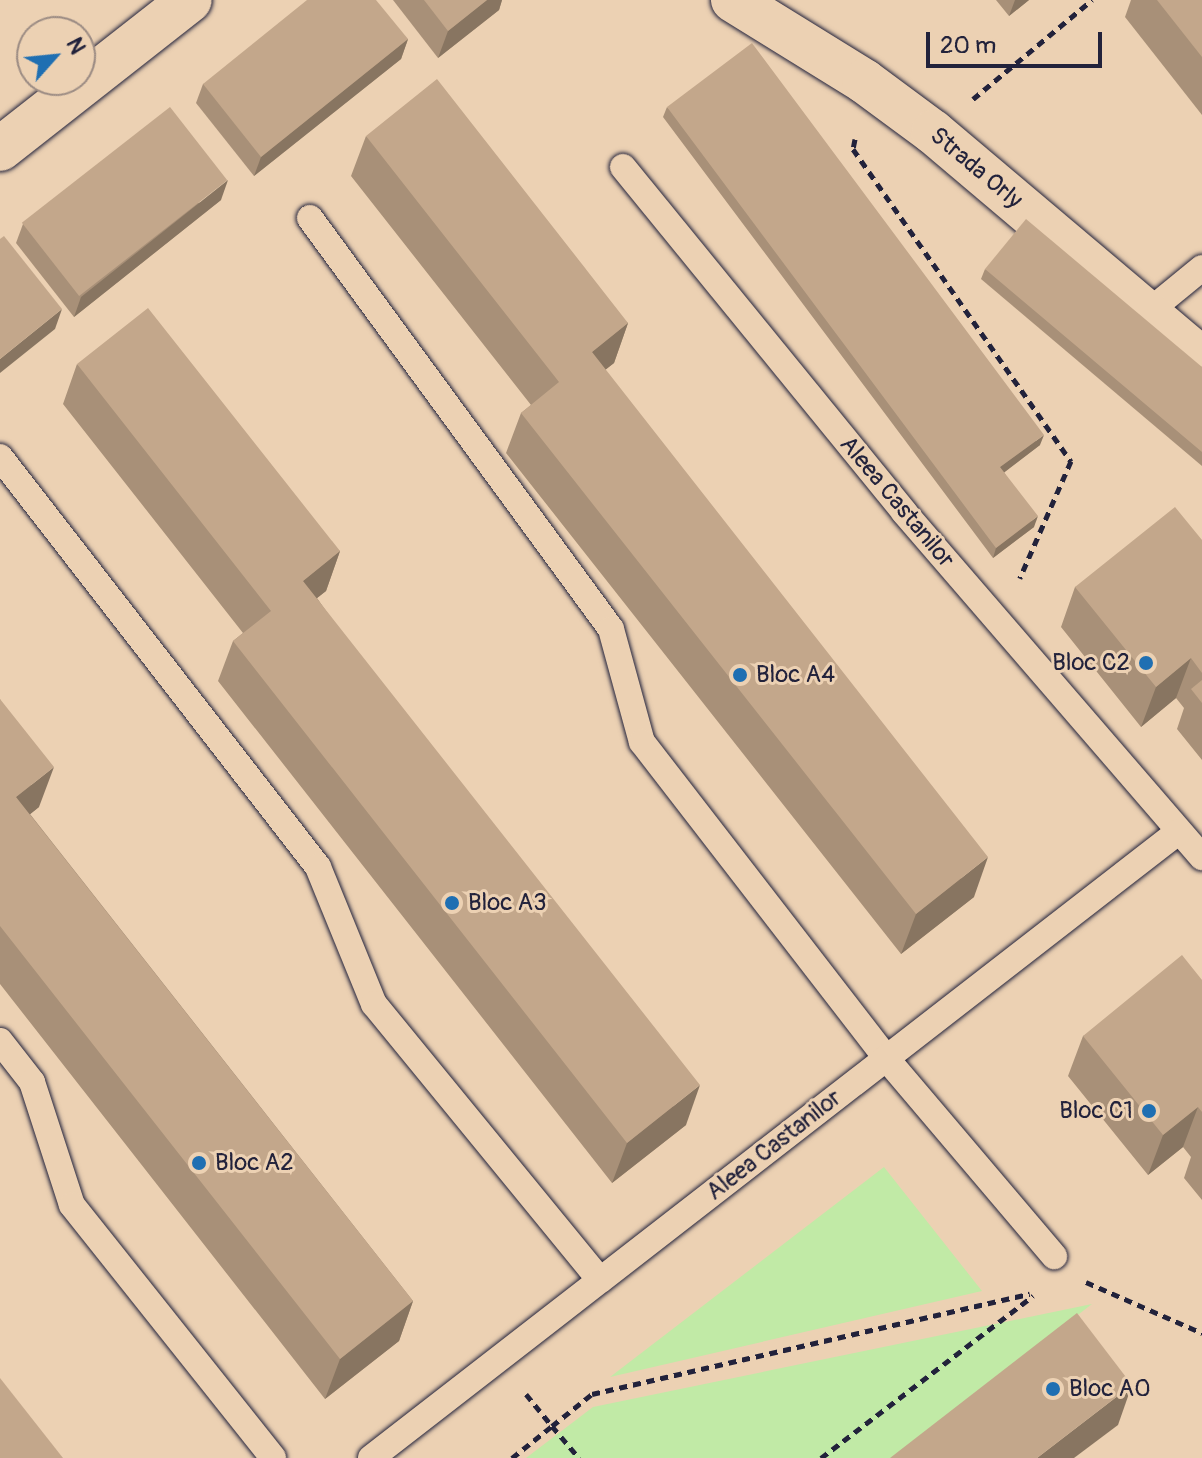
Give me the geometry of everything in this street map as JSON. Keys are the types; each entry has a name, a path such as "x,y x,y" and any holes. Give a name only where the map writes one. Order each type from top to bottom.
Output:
{"street":[{"name":"Strada Orly","path":"733,0 864,81 933,132 1202,359"},
{"path":"0,149 186,1"}],"lane":[{"name":"Aleea Castanilor","path":"623,167 1001,623 1202,857"},
{"path":"310,218 611,629 642,742 886,1058 1054,1256"},
{"path":"1147,313 1202,268"},
{"path":"0,457 318,867 374,1004 600,1280"},
{"name":"Aleea Castanilor","path":"371,1458 1178,832"},
{"path":"0,1041 32,1082 72,1205 273,1458"}],"path":[{"path":"933,132 1092,0"},
{"path":"864,81 853,149 1071,461 1001,623"},
{"path":"1054,1256 1086,1282 1202,1333"},
{"path":"1073,1285 1086,1282"},
{"path":"512,1458 592,1394 1036,1293 821,1458"},
{"path":"498,1359 579,1458"}],"green space":[{"path":"884,1167 982,1291 610,1377"},
{"path":"1092,1304 892,1458 526,1458 593,1407"}],"building":[{"path":"307,0 376,0 408,39 261,157 203,84"},
{"path":"424,0 487,0 448,31"},
{"path":"1157,0 1202,0 1202,57"},
{"path":"752,43 1044,435 1000,467 1038,516 996,548 667,107"},
{"path":"437,79 628,323 592,352 988,857 916,914 521,413 559,382 366,136"},
{"path":"170,107 227,180 79,296 22,223"},
{"path":"1026,219 1202,367 1202,452 985,269"},
{"path":"4,236 62,309 0,359 0,239"},
{"path":"148,308 340,551 303,581 700,1085 627,1143 233,641 271,611 77,364"},
{"path":"1175,507 1202,540 1202,673 1191,658 1156,687 1075,587"},
{"path":"1202,680 1202,703 1191,689"},
{"path":"0,699 54,767 16,797 413,1301 340,1359 0,926"},
{"path":"1182,955 1202,980 1202,1112 1198,1107 1163,1135 1083,1036"},
{"path":"1077,1313 1132,1385 1037,1458 890,1458"},
{"path":"0,1378 63,1458 0,1458"}],"place":[{"name":"Bloc C2","path":"1146,663"},
{"name":"Bloc A4","path":"740,675"},
{"name":"Bloc A3","path":"452,903"},
{"name":"Bloc C1","path":"1149,1111"},
{"name":"Bloc A2","path":"199,1163"},
{"name":"Bloc A0","path":"1053,1389"}]}
